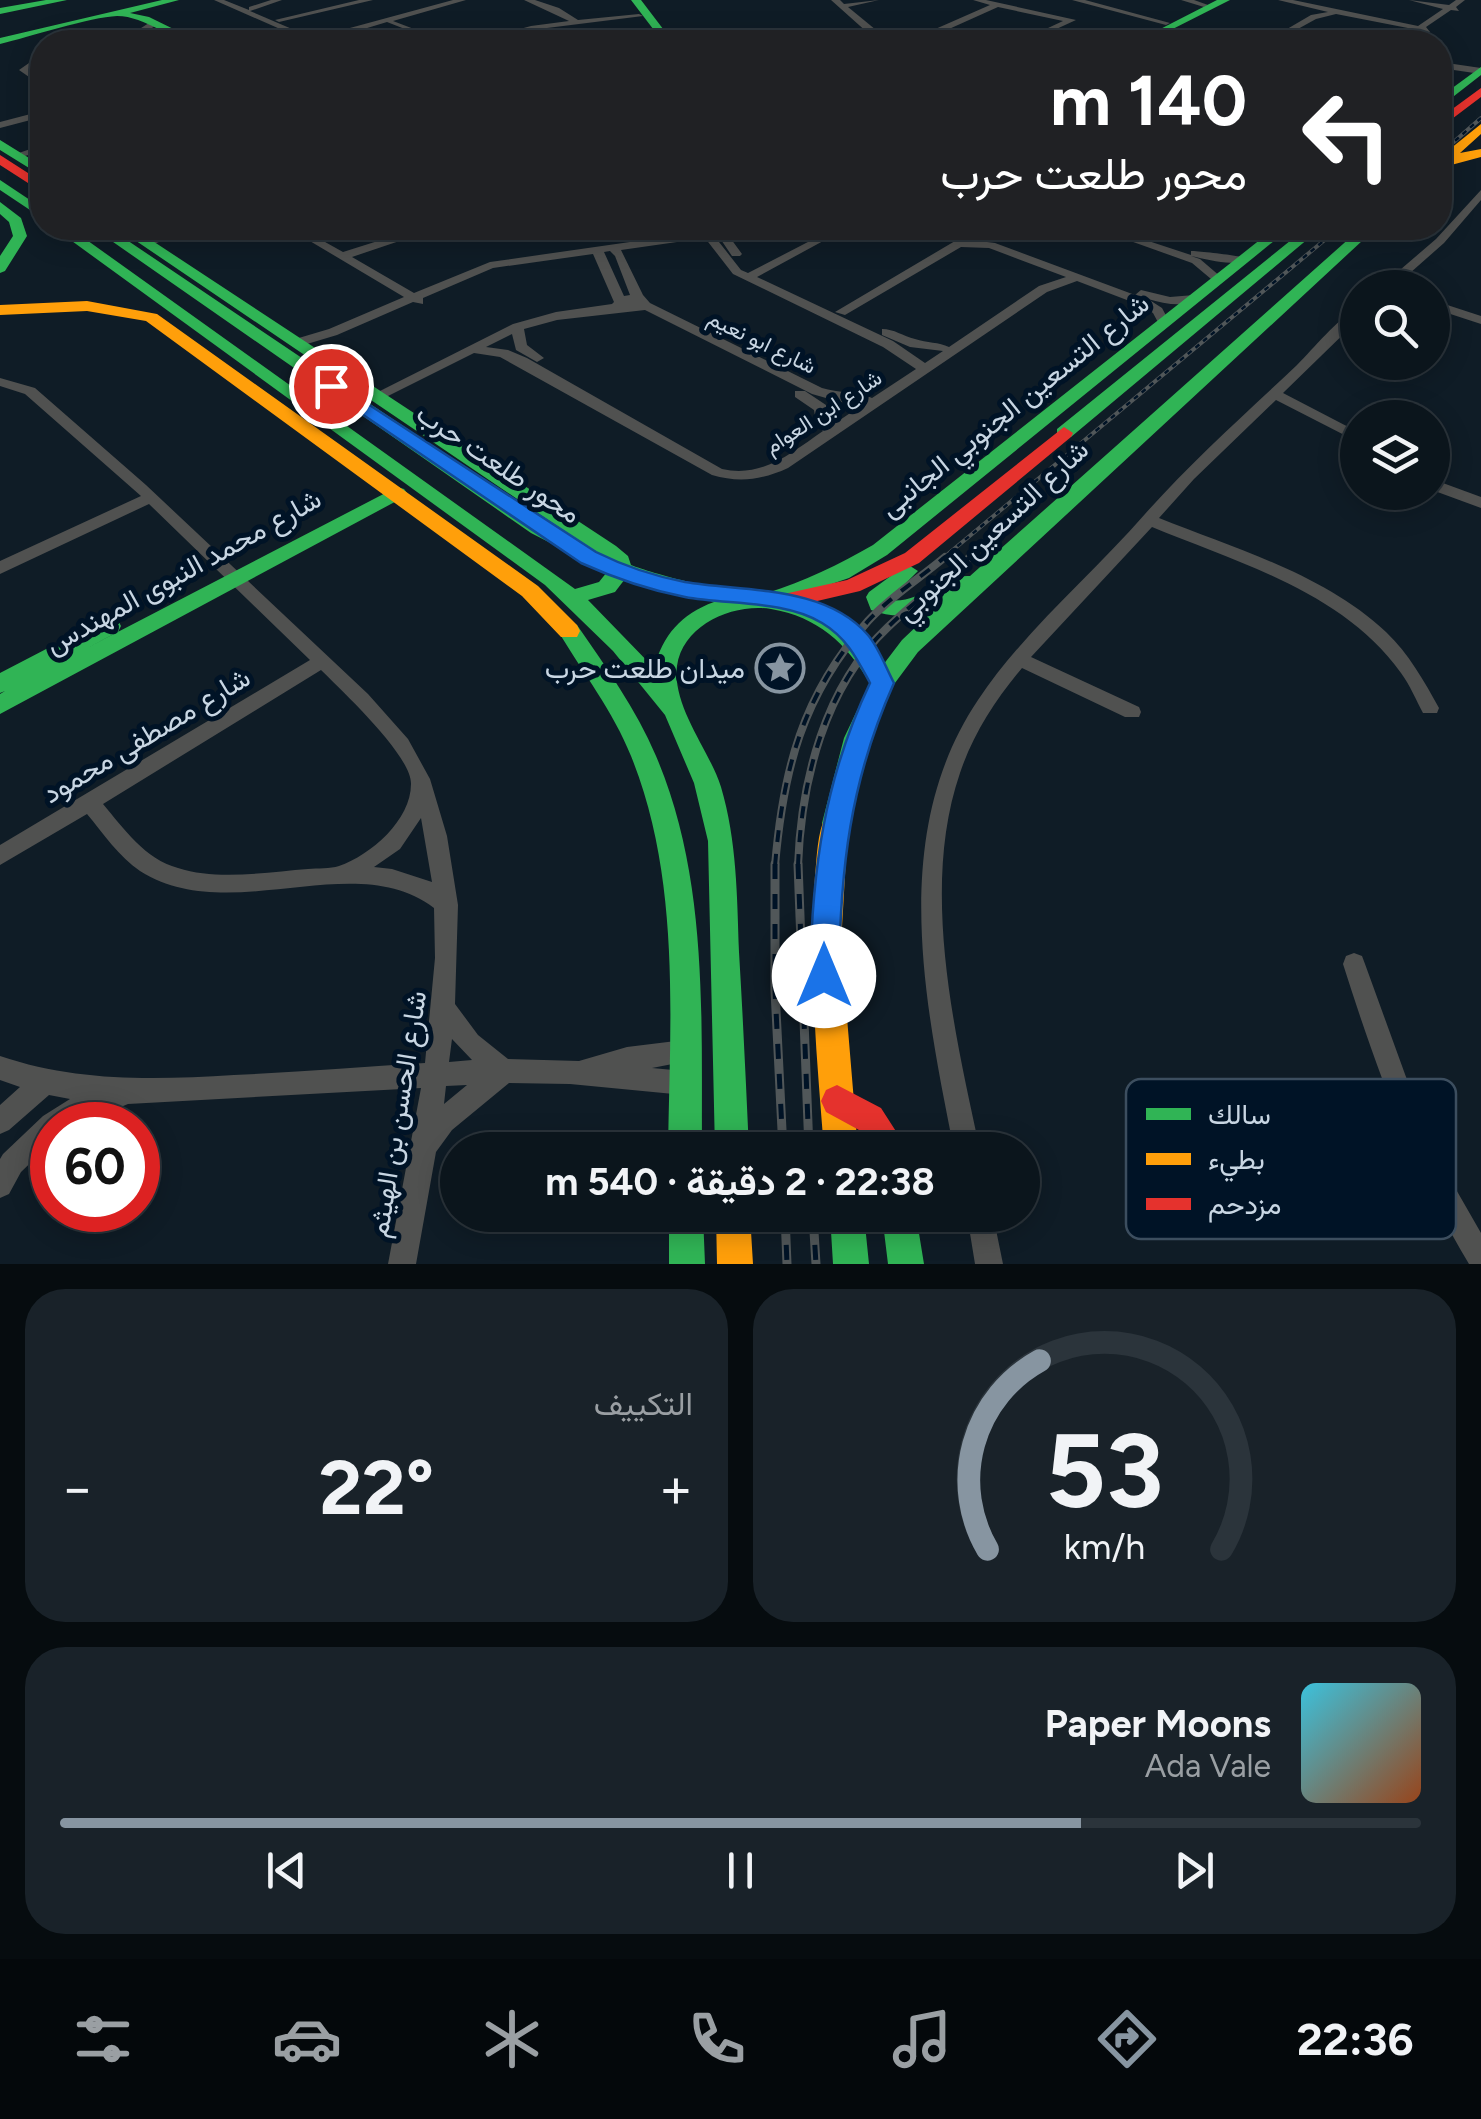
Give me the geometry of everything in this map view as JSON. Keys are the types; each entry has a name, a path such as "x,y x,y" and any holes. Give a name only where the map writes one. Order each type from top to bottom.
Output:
{"main road":[{"path":"0,10 54,0"},
{"path":"0,10 62,0"},
{"path":"38,30 109,15 158,13 190,30"},
{"path":"51,30 158,13 180,30"},
{"path":"0,38 30,32"},
{"path":"0,38 30,33"},
{"path":"1452,94 1479,76"},
{"path":"1452,109 1479,76"},
{"path":"1452,153 1481,128"},
{"path":"4,149 30,165"},
{"path":"0,268 19,241 28,208 4,149"},
{"path":"1452,160 1481,153"},
{"path":"0,184 28,208"},
{"name":"محور طلعت حرب","path":"99,240 124,248 305,355 538,528 619,572 682,589 768,599 817,611 851,632 867,650 882,683"},
{"name":"شارع التسعين الجنوبي الجانبى","path":"768,599 868,559 1268,240"},
{"name":"شارع التسعين الجنوبي","path":"731,1132 721,841 706,783 673,708 665,669 678,637 706,612 852,586 912,558 1300,240"},
{"name":"شارع التسعين الجنوبي","path":"841,1132 824,976 828,877 850,760 864,718 882,683 910,646 978,580 1354,240"},
{"name":"محور طلعت حرب","path":"124,248 172,319 317,423"},
{"path":"1267,267 1288,279 1308,281"},
{"path":"3,303 110,307 172,319"},
{"path":"305,355 377,396 619,558 619,572 597,592 573,597"},
{"path":"317,423 397,493 465,529 554,612 618,698 636,732 656,784 680,891 686,946 685,1132"},
{"path":"317,423 465,529 573,597 621,645 673,708"},
{"name":"شارع محمد النبوى المهندس","path":"0,705 354,497 374,476"},
{"name":"شارع محمد النبوى المهندس","path":"0,684 397,493"},
{"path":"912,558 904,574 877,597 878,605 887,612 910,611 940,589 978,580"},
{"path":"838,1101 868,1115 882,1132"},
{"path":"686,1232 687,1264"},
{"path":"734,1232 735,1264"},
{"path":"848,1232 850,1264"},
{"path":"902,1232 906,1264"}],"street":[{"path":"218,0 299,30"},
{"path":"236,2 267,0"},
{"path":"254,11 278,0"},
{"path":"279,20 369,0"},
{"path":"357,30 462,0"},
{"path":"360,30 473,0"},
{"path":"528,0 578,23"},
{"path":"839,3 874,0"},
{"path":"978,0 1072,20"},
{"path":"1076,0 1175,19"},
{"path":"1086,0 1104,6"},
{"path":"1282,0 1423,30 1471,0"},
{"path":"1412,0 1457,6"},
{"path":"236,2 295,30"},
{"path":"839,3 870,30"},
{"path":"940,30 998,5"},
{"path":"1049,30 1104,6"},
{"path":"1309,6 1314,17"},
{"path":"951,30 1016,10"},
{"path":"134,30 158,13"},
{"path":"1290,30 1314,17 1344,13"},
{"path":"291,25 313,15"},
{"path":"551,26 562,15"},
{"path":"532,30 640,16"},
{"path":"538,30 640,16"},
{"path":"1045,17 1058,26"},
{"path":"391,22 412,30"},
{"path":"1296,27 1305,30"},
{"path":"1452,69 1479,76"},
{"path":"0,125 30,117"},
{"path":"4,149 30,148"},
{"path":"1452,227 1481,193"},
{"path":"124,248 150,240"},
{"path":"315,240 416,298"},
{"path":"344,256 392,240"},
{"path":"305,355 327,334 500,270 668,240"},
{"path":"715,240 730,266 888,344 920,367"},
{"path":"751,276 819,240"},
{"path":"841,312 963,240"},
{"path":"999,240 1146,296 1170,301 1194,298"},
{"path":"1135,240 1196,261 1217,280"},
{"path":"1155,240 1206,257 1244,259"},
{"path":"1406,270 1441,240"},
{"path":"958,243 986,244 1144,302 1164,322"},
{"path":"615,250 631,304"},
{"path":"599,252 631,304"},
{"name":"شارع ابن العوام","path":"517,327 523,350 717,472 757,476 783,465 943,347 1040,282 1052,268"},
{"path":"751,276 907,341 943,347"},
{"name":"شارع ابن العوام","path":"472,349 512,356 641,424 726,464 748,468 769,463 1043,289 1078,278"},
{"path":"305,355 416,298"},
{"path":"377,396 517,327 556,316 631,304"},
{"name":"شارع ابو نعيم","path":"631,304 817,391 840,398 866,398"},
{"name":"شارع ابو نعيم","path":"631,304 813,401 825,414 824,426"},
{"path":"1450,310 1481,320"},
{"path":"964,1132 936,986 934,858 940,809 972,719 1019,659 1149,520 1340,330"},
{"name":"شارع الحسن بن الهيثم","path":"0,382 30,391 232,571 374,713 407,755 420,779 447,905 445,1010 402,1264"},
{"path":"1275,394 1340,428"},
{"path":"1450,491 1481,502"},
{"path":"0,568 150,498"},
{"path":"1149,520 1314,589 1343,606 1370,625 1404,658 1417,676 1430,708"},
{"path":"1019,659 1132,712"},
{"name":"شارع مصطفى محمود","path":"0,856 322,661"},
{"path":"336,878 377,854 410,826 420,779"},
{"path":"89,801 148,866 171,875 201,882 336,878 404,881 423,888 447,905"},
{"path":"1354,964 1392,1079"},
{"path":"445,1010 470,1043 504,1070"},
{"path":"97,1102 125,1094 504,1070 583,1070 627,1059 684,1052"},
{"path":"0,1068 47,1081 125,1094"},
{"path":"422,1149 443,1121 504,1070"},
{"path":"583,1070 610,1078 684,1083"},
{"path":"0,1121 47,1081"},
{"path":"0,1184 12,1163 30,1146"},
{"path":"1456,1211 1481,1258"},
{"path":"983,1232 989,1264"}],"railway":[{"path":"1452,143 1481,118"},
{"path":"942,559 1325,240"},
{"path":"967,559 1028,508"},
{"path":"775,866 791,766 800,735 827,677 868,621 945,557"},
{"path":"798,865 811,769 832,707 847,678 888,627 970,557"},
{"path":"798,865 808,1132"},
{"path":"775,866 775,990 782,1132"},
{"path":"786,1232 787,1264"},
{"path":"814,1232 816,1264"}],"traffic: fast":[{"path":"0,11 62,0"},
{"path":"47,30 174,0"},
{"path":"636,0 659,30"},
{"path":"1164,30 1225,0"},
{"path":"124,15 169,30"},
{"path":"0,41 30,34"},
{"path":"1452,93 1481,70"},
{"path":"0,144 30,164"},
{"path":"0,184 30,205"},
{"path":"0,206 16,221 20,236 0,268"},
{"path":"78,240 553,580 621,645 673,708"},
{"path":"118,240 555,538 642,577 679,588 796,607 820,615 842,630 882,683 856,738 835,823"},
{"path":"142,240 609,551 621,561 619,572"},
{"path":"777,595 841,573 880,550 1268,240"},
{"path":"1064,433 1299,240"},
{"path":"882,683 910,646 979,580 1356,240"},
{"path":"0,705 397,493"},
{"path":"907,571 877,597 879,605 901,610 965,582"},
{"path":"573,597 607,587 619,572"},
{"path":"731,1132 721,841 707,783 668,694 665,669 671,647 685,628 706,613 739,601"},
{"path":"0,684 110,626"},
{"path":"569,631 612,694 644,756 664,817 677,879 683,942 685,1132"},
{"path":"686,1232 687,1264"},
{"path":"848,1232 851,1264"},
{"path":"901,1232 906,1264"}],"traffic: slow":[{"path":"1452,153 1481,128"},
{"path":"1452,158 1481,153"},
{"path":"0,310 87,306 151,317 530,591 569,631"},
{"path":"835,823 827,945 839,1132"},
{"path":"734,1232 735,1264"}],"traffic: jam":[{"path":"1452,114 1481,91"},
{"path":"0,159 30,180"},
{"path":"783,601 852,586 912,558 1064,433"},
{"path":"837,1101 870,1119 879,1132"}],"place":[{"name":"ميدان طلعت حرب","path":"780,668"}],"route":[{"path":"331,386 588,558 619,572 682,589 803,606 830,617 860,641 882,683 857,737 834,828 826,894 824,976"}]}
